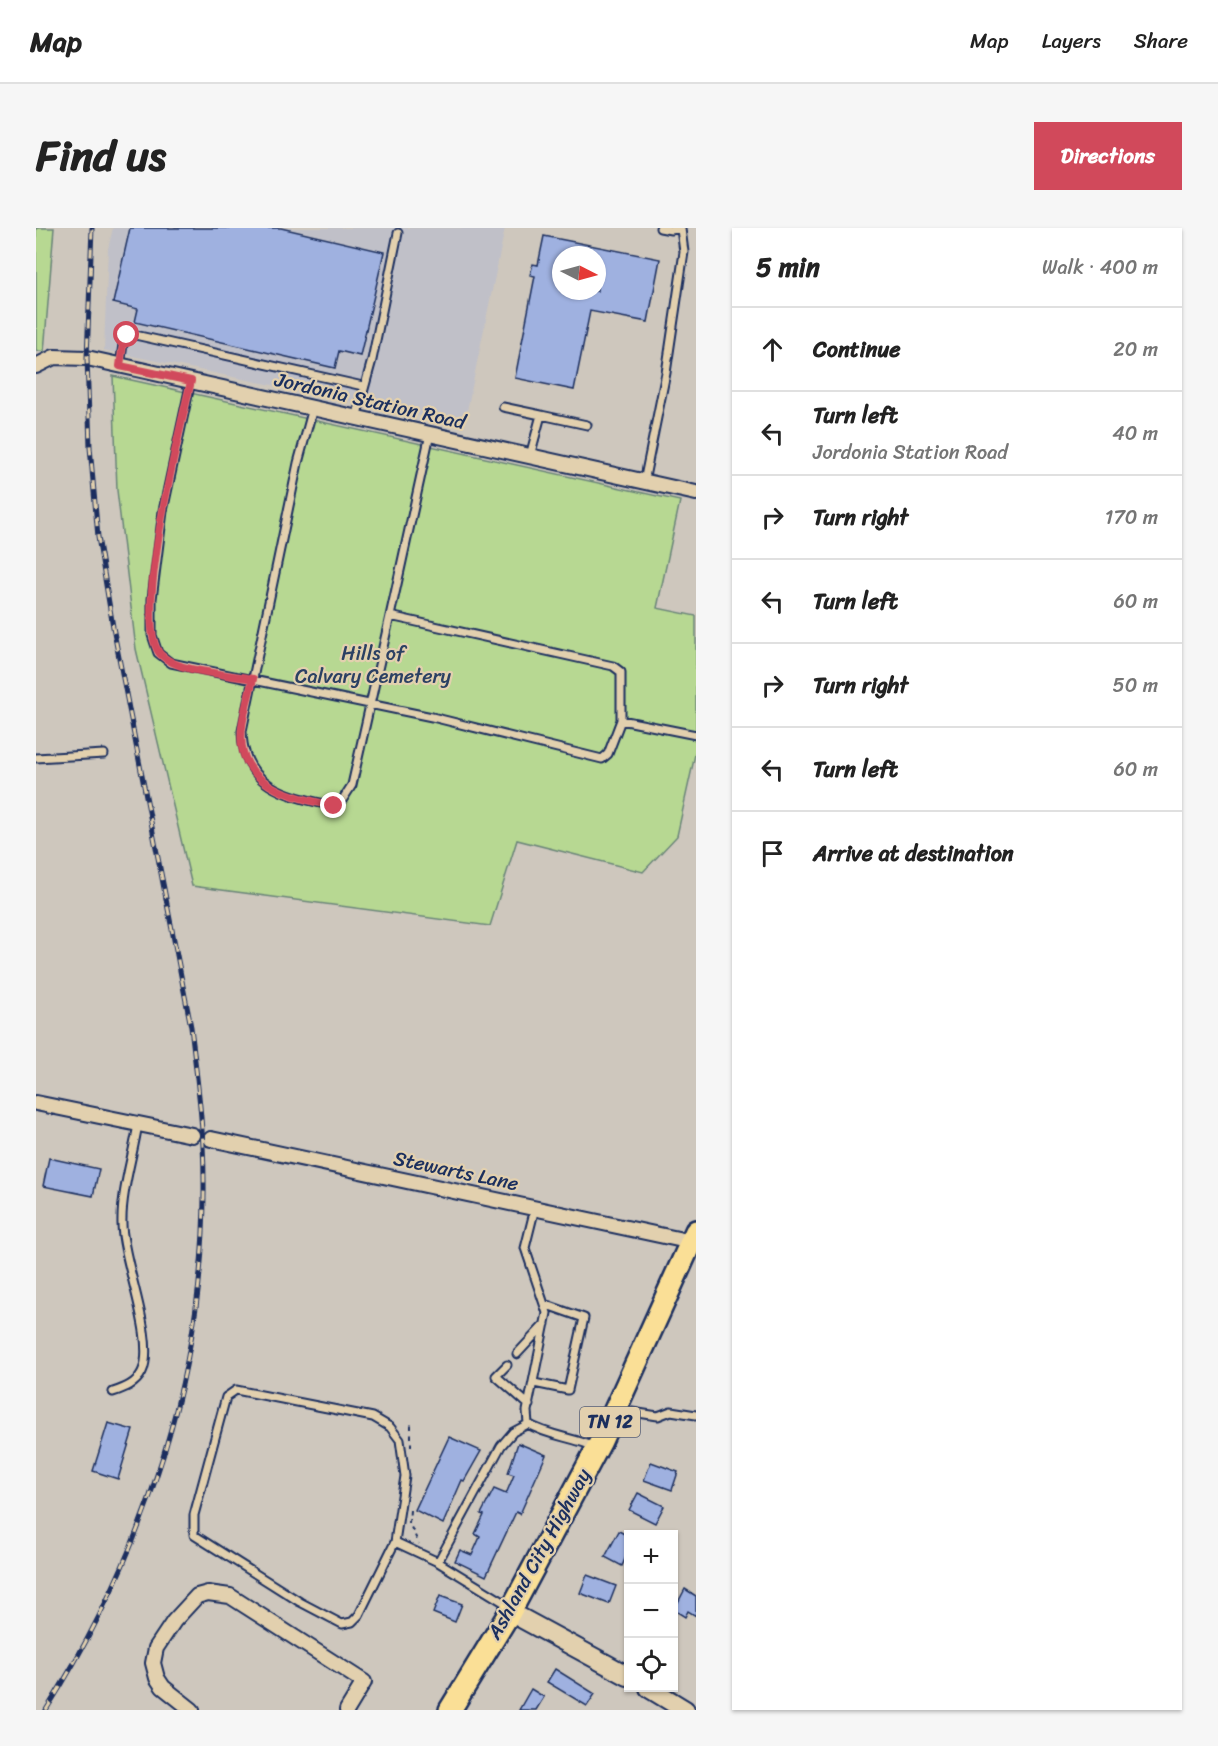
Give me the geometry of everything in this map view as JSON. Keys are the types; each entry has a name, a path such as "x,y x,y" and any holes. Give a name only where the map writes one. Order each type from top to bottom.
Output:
{"main road":[{"name":"Ashland City Highway","path":"450,1710 511,1610 597,1448 694,1237"}],"street":[{"name":"Jordonia Station Road","path":"36,366 63,356 120,366 696,493"},
{"path":"36,1103 192,1135"},
{"name":"Stewarts Lane","path":"211,1139 535,1208 694,1237"},
{"path":"192,1710 162,1687 153,1663 156,1648 174,1621 197,1596 208,1593 230,1596 364,1682 347,1710"},
{"path":"511,1610 624,1674"},
{"path":"656,1692 685,1710"}],"lane":[{"path":"644,482 666,373 684,252 681,228 660,228"},
{"path":"356,418 372,360 398,233"},
{"path":"120,366 123,344 127,335 135,335 363,386"},
{"path":"191,381 157,548 152,635 158,653 171,663 370,705 602,759 608,754 621,720 621,672 613,666 390,616"},
{"path":"503,407 587,425"},
{"path":"313,408 298,463 242,731 242,751 248,765 271,787 287,796 299,799 334,806 343,799 352,784 430,434"},
{"path":"530,456 541,416"},
{"path":"621,720 696,735"},
{"path":"36,758 104,754"},
{"path":"113,1392 130,1386 143,1371 145,1347 134,1284 126,1262 121,1223 138,1124"},
{"path":"528,1424 529,1405 547,1313 525,1248 535,1208"},
{"path":"534,1383 568,1390 584,1318 544,1305"},
{"path":"517,1354 545,1324"},
{"path":"507,1365 496,1376 529,1405"},
{"path":"236,1390 292,1400 373,1417 390,1427 400,1440 405,1476 395,1542 359,1615 352,1622 342,1624 300,1602 194,1535 194,1515 226,1397 236,1390"},
{"path":"616,1409 658,1416 671,1411 696,1415"},
{"path":"528,1424 538,1430 576,1438 597,1448"},
{"path":"438,1562 501,1446 513,1432 528,1424"},
{"path":"395,1542 438,1562 511,1610"}],"path":[{"path":"411,1424 411,1457"},
{"path":"410,1501 409,1523 420,1547"}],"shaded area":[{"path":"113,228 505,228 464,425 104,350 108,249"}],"green space":[{"path":"36,228 54,228 44,352 36,350"},
{"name":"Hills of Calvary Cemetery","path":"113,376 680,501 657,608 696,616 696,750 677,836 643,872 517,840 490,926 192,886 136,649 117,490"}],"building":[{"path":"130,228 281,228 384,252 360,356 339,351 335,368 135,322 138,309 113,303"},
{"path":"544,236 594,246 552,246 552,300 606,300 606,248 660,259 648,322 590,311 574,390 515,378 535,276 530,275 533,264 538,265"},
{"path":"49,1158 99,1169 93,1196 43,1186"},
{"path":"108,1423 133,1430 118,1479 93,1471"},
{"path":"449,1437 481,1451 464,1481 462,1480 443,1524 415,1510"},
{"path":"518,1443 546,1455 520,1514 516,1512 486,1576 455,1561 460,1550 472,1555 480,1537 475,1534 484,1515 481,1514 494,1489 506,1494 514,1475 508,1473"},
{"path":"651,1462 678,1472 672,1490 644,1480"},
{"path":"638,1493 664,1506 655,1523 629,1510"},
{"path":"619,1531 624,1534 622,1566 605,1557"},
{"path":"587,1575 616,1586 609,1604 580,1593"},
{"path":"685,1589 696,1596 696,1616 688,1611 685,1617 678,1613 678,1602"},
{"path":"440,1596 462,1604 455,1622 433,1613"},
{"path":"555,1669 595,1694 587,1706 547,1682"},
{"path":"531,1689 544,1697 536,1710 519,1710"}],"railway":[{"path":"46,1710 81,1650 113,1587 140,1523 163,1457 181,1389 194,1320 202,1251 203,1142 191,1027 113,627 98,537 90,447 87,358 92,228"}],"route":[{"path":"127,335 123,344 120,366 191,381 157,548 152,599 152,635 158,653 171,663 185,667 253,679 242,731 242,751 248,765 271,787 287,796 334,806"}]}
